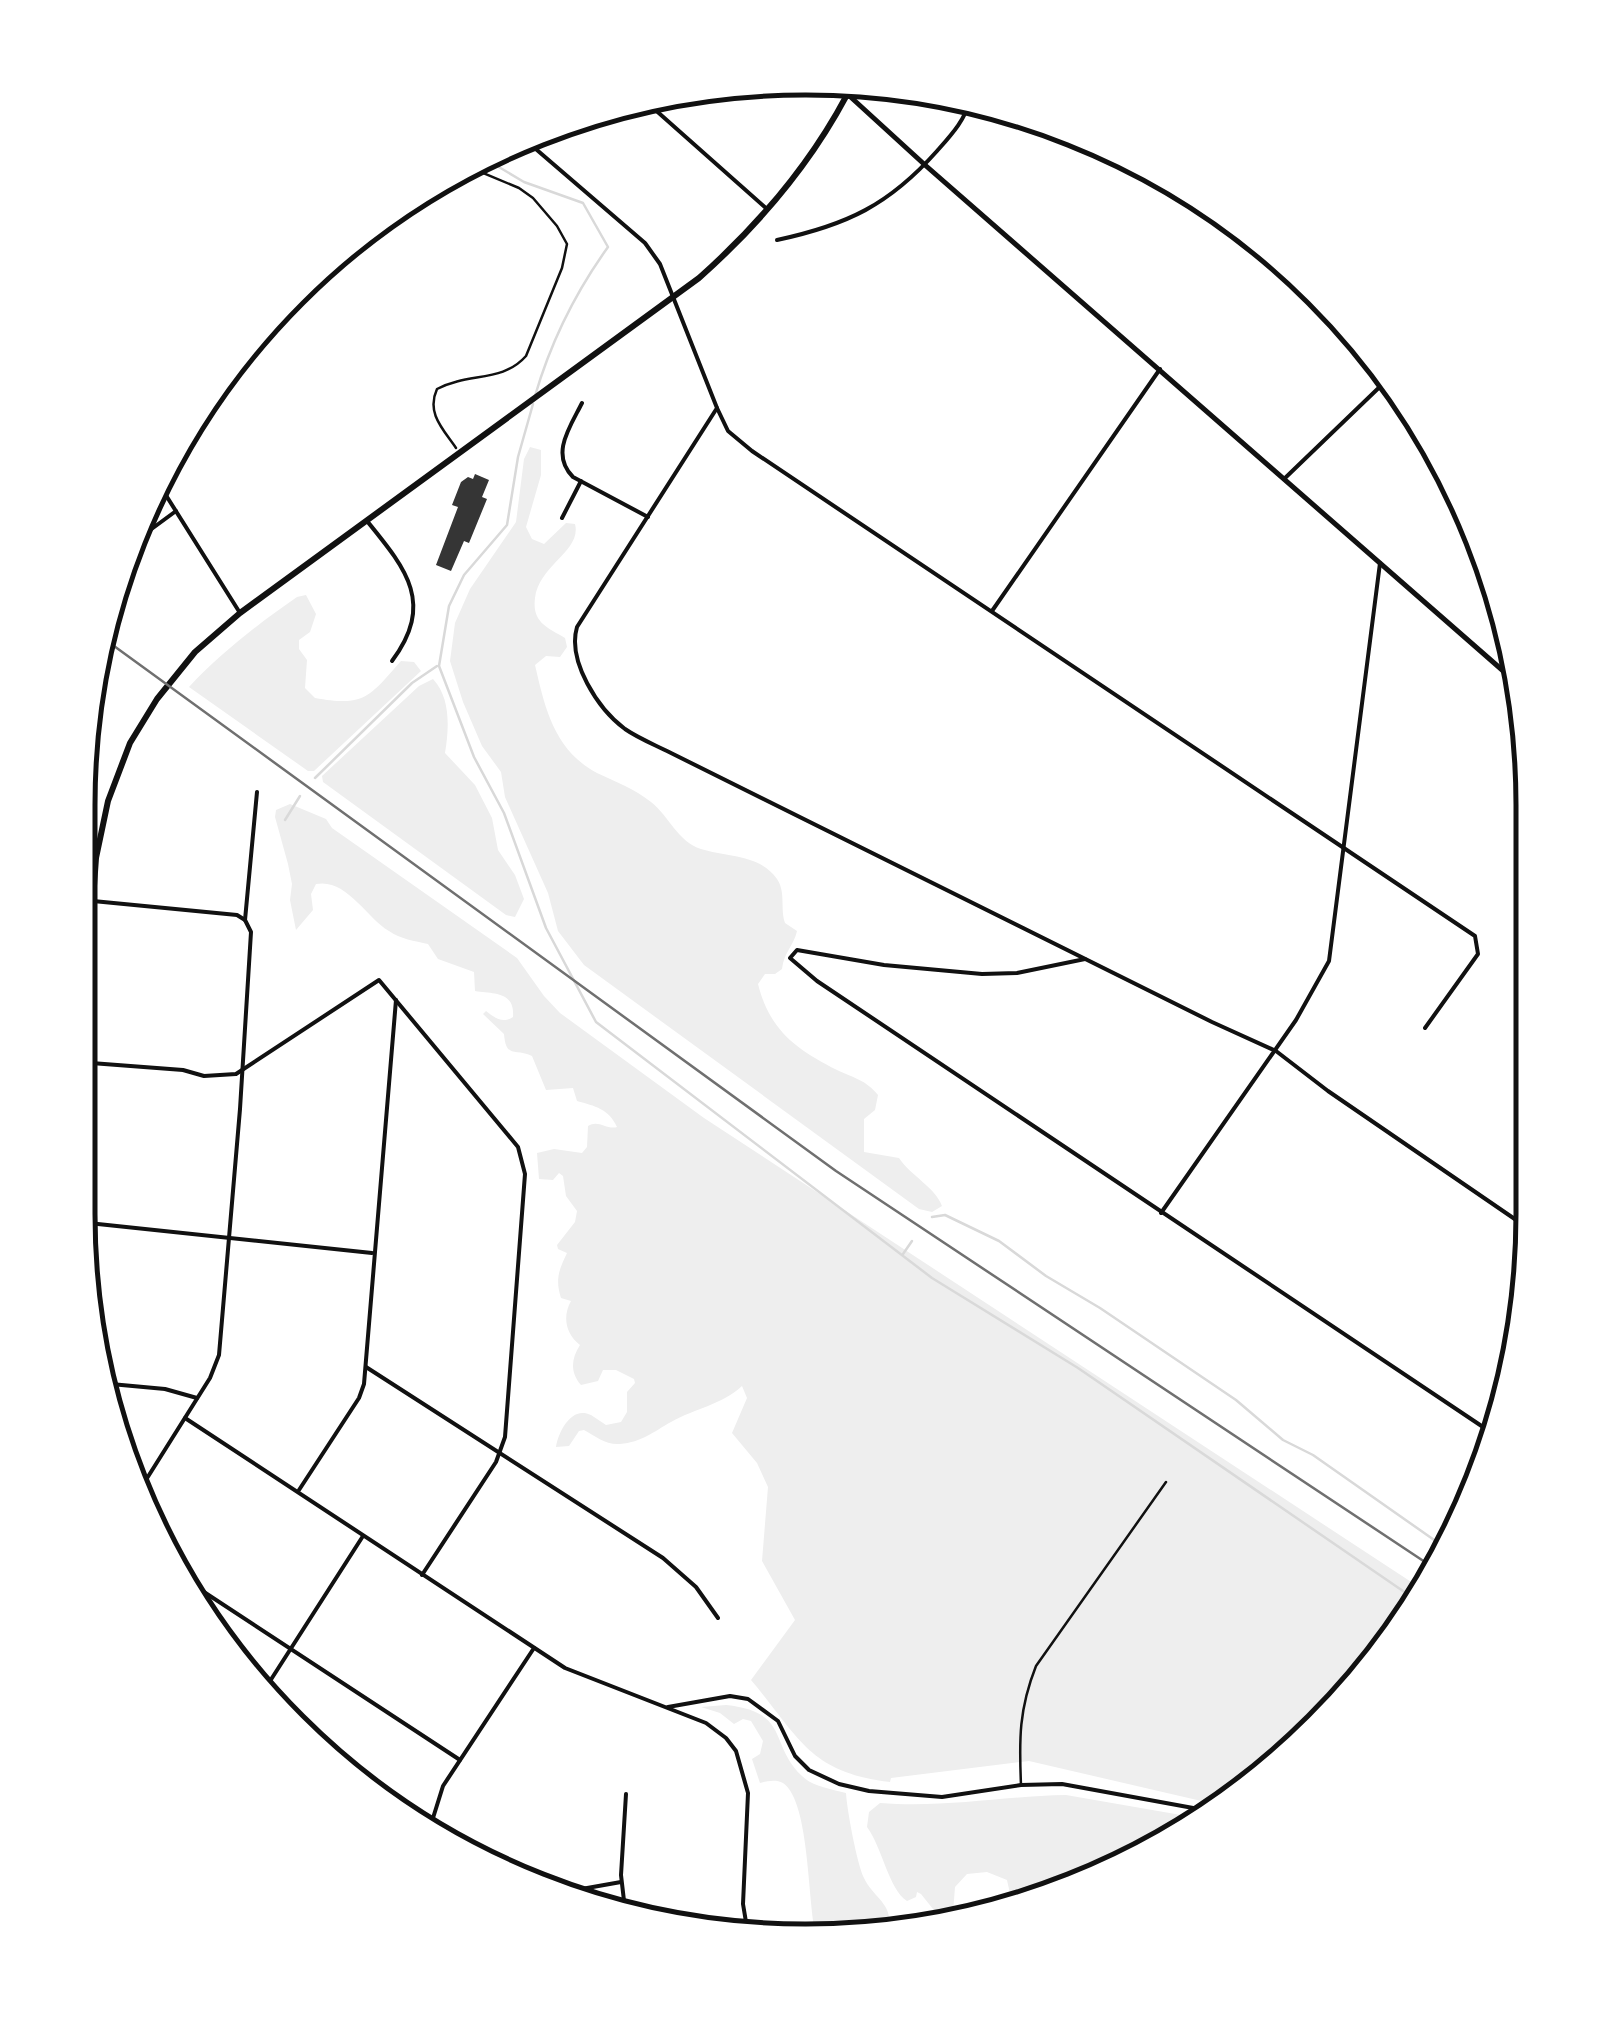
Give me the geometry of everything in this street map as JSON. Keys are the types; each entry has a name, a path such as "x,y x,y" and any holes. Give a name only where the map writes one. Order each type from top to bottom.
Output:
{"main road":[{"path":"95,890 101,827 119,769 156,699 195,652 240,613 675,297 730,250 768,210 820,143 846,97"}],"street":[{"path":"851,97 1503,671"},
{"path":"656,111 768,210"},
{"path":"778,240 823,230 888,198 957,128 963,113"},
{"path":"535,149 645,244 667,276 717,408 738,441 1475,936 1478,954 1426,1028"},
{"path":"992,610 1160,370"},
{"path":"1284,478 1379,387"},
{"path":"582,403 561,455 566,470 648,517"},
{"path":"717,408 594,598 574,636 585,676 616,721 666,752 1273,1049 1516,1220"},
{"path":"562,518 581,482"},
{"path":"166,495 240,613"},
{"path":"151,529 176,511"},
{"path":"367,521 403,565 410,580 413,601 406,642 392,661"},
{"path":"1161,1213 1319,984 1329,961 1380,563"},
{"path":"244,920 257,792"},
{"path":"95,900 236,915 251,932 219,1355 198,1398 147,1479"},
{"path":"1086,959 1003,975 884,965 797,950 790,958 1161,1213 1483,1427"},
{"path":"95,1063 226,1076 241,1071 379,980 518,1147 525,1167 505,1437 501,1452 422,1575"},
{"path":"298,1492 360,1398 366,1367 396,1000"},
{"path":"95,1224 374,1253"},
{"path":"366,1367 680,1570 718,1618"},
{"path":"116,1384 165,1389 198,1398"},
{"path":"185,1418 580,1675 668,1706 716,1729 736,1751 748,1794 743,1904 746,1921"},
{"path":"270,1681 364,1536"},
{"path":"205,1592 460,1760"},
{"path":"433,1818 443,1786 534,1648"},
{"path":"668,1706 730,1696 748,1698 778,1722 795,1756 809,1770 852,1788 942,1797 1021,1785 1083,1786 1194,1808"},
{"path":"624,1900 626,1794"},
{"path":"585,1888 621,1882"}],"lane":[{"path":"1021,1785 1019,1726 1023,1698 1036,1666 1166,1482"}],"path":[{"path":"460,454 435,418 432,399 437,389 468,377 507,372 526,356 562,268 567,244 532,198 520,188 482,173"}],"shaded area":[{"path":"530,447 541,450 541,475 526,527 532,539 544,544 566,523 575,524 572,542 544,576 535,598 538,618 565,638 567,647 560,657 546,656 535,665 561,740 582,764 645,797 693,846 752,861 777,879 785,923 797,931 782,969 765,974 758,984 763,1000 777,1026 797,1046 864,1083 878,1095 875,1110 864,1119 864,1152 899,1158 939,1199 942,1206 932,1212 919,1209 584,965 558,931 548,893 505,797 501,772 482,746 450,661 455,623 470,589 516,522 524,459"},
{"path":"306,595 316,614 310,632 299,640 299,649 307,660 305,688 315,698 356,700 373,691 401,661 414,662 421,671 314,771 308,771 189,687 254,628 297,597"},
{"path":"433,679 446,704 445,753 475,785 492,818 498,850 515,875 524,899 515,917 506,915 323,782 322,776 419,686"},
{"path":"290,804 326,819 332,828 517,958 560,1013 704,1118 1412,1583 1369,1646 1340,1682 1274,1748 1204,1801 1029,1761 891,1778 890,1782 863,1777 823,1761 795,1735 751,1680 795,1620 762,1561 768,1487 757,1463 732,1433 747,1398 742,1386 726,1398 635,1441 610,1443 584,1430 569,1446 556,1447 563,1428 577,1414 591,1415 606,1425 621,1422 627,1412 627,1392 635,1383 616,1370 603,1370 598,1381 581,1385 575,1375 573,1360 580,1345 567,1325 571,1301 561,1298 558,1280 567,1253 557,1245 575,1222 577,1211 566,1196 563,1176 559,1173 553,1180 539,1179 537,1153 554,1149 582,1153 587,1147 588,1126 617,1127 614,1121 601,1109 577,1101 573,1088 546,1090 532,1056 509,1050 504,1034 483,1014 486,1011 502,1020 513,1017 507,998 475,991 474,972 438,959 428,944 393,934 337,887 316,884 311,894 313,910 296,930 290,900 292,884 276,810"},
{"path":"726,1705 761,1715 770,1722 792,1764 806,1780 846,1793 861,1871 889,1919 814,1924 803,1833 792,1794 783,1783 760,1783 752,1759 760,1754 763,1741 751,1721 743,1719 734,1724 720,1713 701,1707"},
{"path":"1066,1795 1182,1815 1120,1851 1010,1893 1007,1880 987,1872 967,1874 955,1887 953,1908 935,1912 917,1892 916,1897 907,1901 901,1895 867,1827 869,1812 880,1803 928,1804"}],"building":[{"path":"475,474 489,480 482,497 487,499 469,543 464,541 451,571 436,565 458,507 452,505 461,482 468,477 473,479"}],"waterway":[{"path":"496,166 524,182 583,203 608,247 565,318 535,396"},
{"path":"533,404 518,457 507,525 464,575 449,606 439,666 474,757 504,813 546,928 596,1022 932,1278 1078,1368 1406,1593"},
{"path":"315,778 412,683 437,666"},
{"path":"285,820 300,796"},
{"path":"932,1217 945,1215 999,1241 1236,1400 1283,1440 1313,1455 1436,1541"},
{"path":"903,1254 912,1241"}],"railway":[{"path":"114,646 836,1171 1425,1562"}]}
